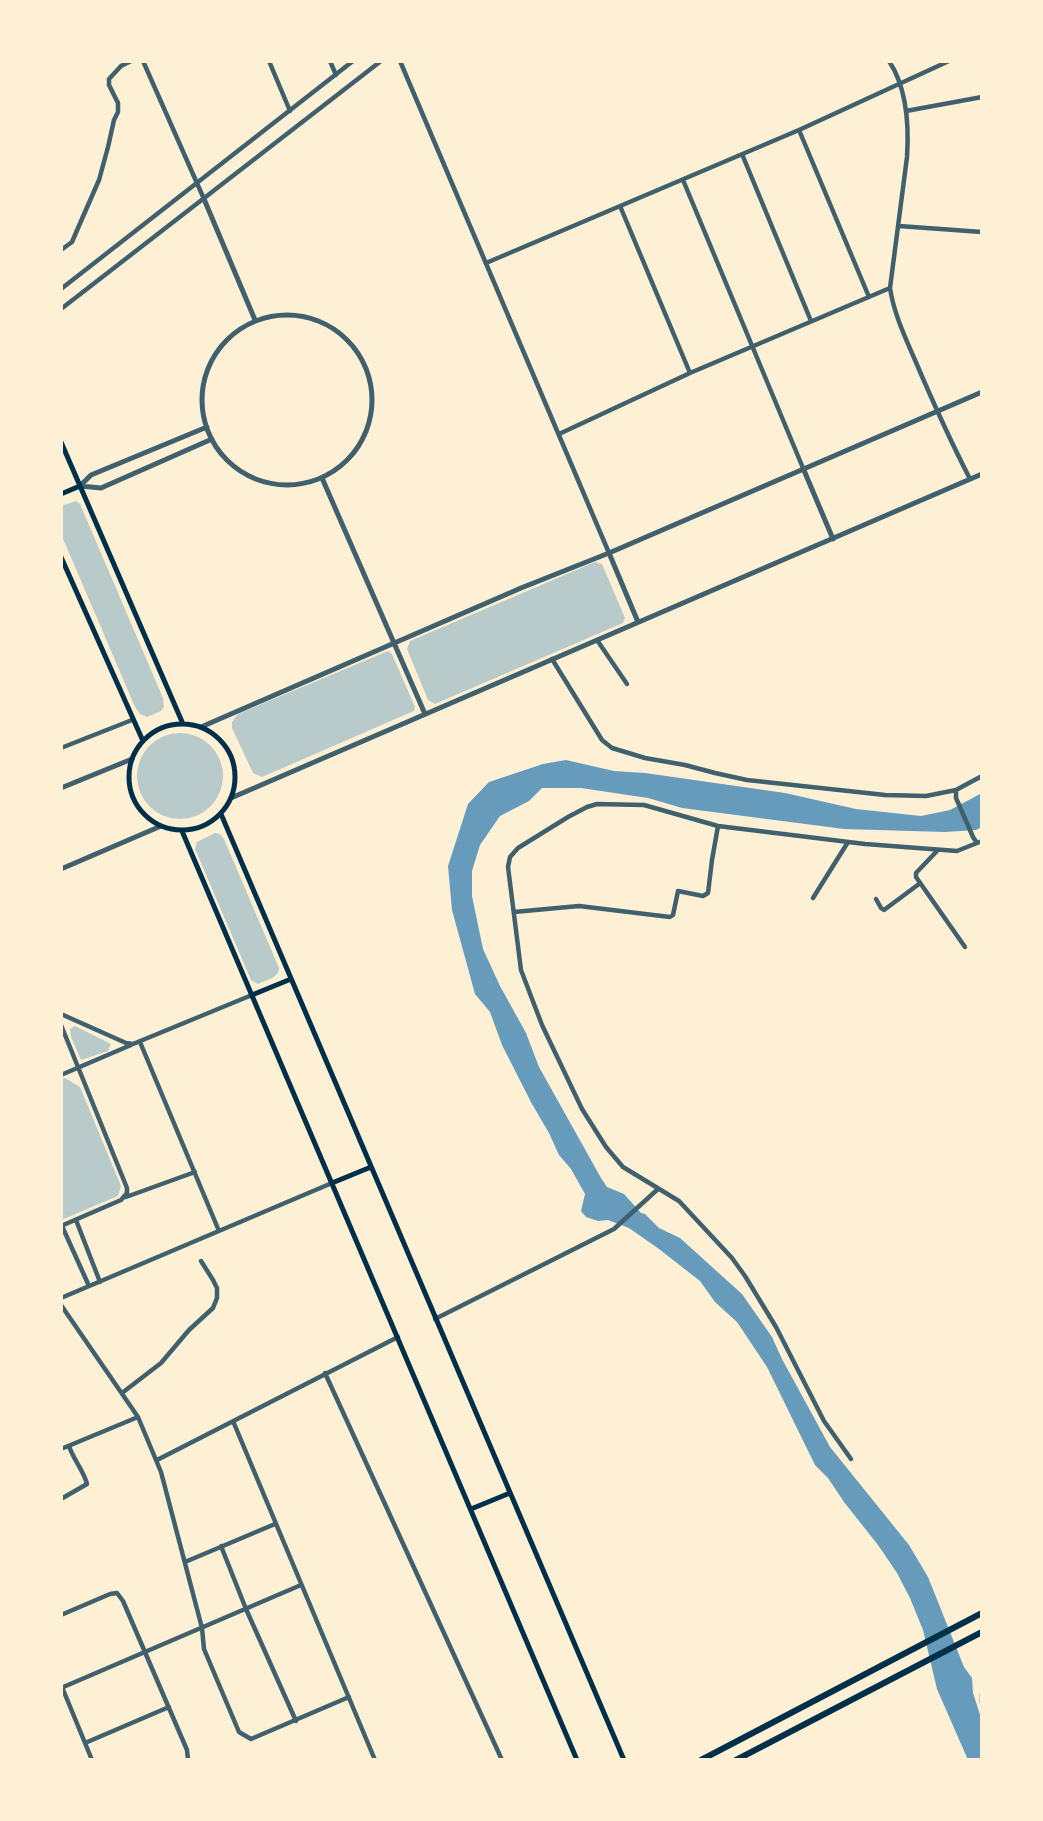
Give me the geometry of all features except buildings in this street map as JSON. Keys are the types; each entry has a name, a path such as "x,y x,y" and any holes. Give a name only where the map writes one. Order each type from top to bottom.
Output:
{"main road":[{"path":"61,442 183,724"},
{"path":"61,494 80,486"},
{"path":"61,557 142,741"},
{"path":"174,724 201,727 219,739 231,756 235,777 231,798 215,820 199,828 182,831 161,826 144,815 133,799 129,779 132,759 142,741 157,730 174,724"},
{"path":"221,814 624,1760"},
{"path":"182,831 577,1760"},
{"path":"252,995 291,979"},
{"path":"332,1183 371,1167"},
{"path":"471,1509 510,1493"},
{"path":"701,1760 982,1613"},
{"path":"736,1760 982,1632"}],"street":[{"path":"61,250 72,242 99,180 118,112 118,103 109,85 109,79 121,66 131,61"},
{"path":"144,61 256,320"},
{"path":"269,61 290,111"},
{"path":"330,61 336,75"},
{"path":"61,289 354,61"},
{"path":"61,309 381,61"},
{"path":"400,61 638,622"},
{"path":"889,61 900,84 908,136 890,288 892,300 937,411 970,479"},
{"path":"486,263 799,130 948,61"},
{"path":"906,111 982,97"},
{"path":"799,130 869,297"},
{"path":"742,154 811,321"},
{"path":"683,180 834,538"},
{"path":"620,206 690,373"},
{"path":"899,226 982,232"},
{"path":"559,434 690,373 890,288"},
{"path":"288,314 320,321 347,339 366,367 373,399 367,431 349,459 322,478 291,485 260,481 245,474 221,453 206,427 202,395 210,364 229,338 256,320 288,314"},
{"path":"201,727 982,392"},
{"path":"80,486 91,475 206,427"},
{"path":"80,486 101,488 212,439"},
{"path":"173,441 179,454"},
{"path":"126,461 132,475"},
{"path":"231,798 982,474"},
{"path":"322,478 425,714"},
{"path":"597,639 627,684"},
{"path":"552,659 602,740 612,748 645,758 715,774 885,795 926,796 956,790 982,776"},
{"path":"61,748 132,720"},
{"path":"61,788 132,759"},
{"path":"850,1458 824,1421 776,1327 732,1258 679,1201 618,1162 576,1097 542,1025 521,970 508,867 513,852 568,817 597,804 634,803 719,826 848,842 957,851 979,842 973,837 956,798 956,790"},
{"path":"61,869 161,826"},
{"path":"514,912 586,906 670,917 673,915 678,891 703,896 708,893 719,826"},
{"path":"813,898 848,842"},
{"path":"938,850 916,873 916,877 965,947"},
{"path":"876,898 884,910 919,884"},
{"path":"61,1075 252,995"},
{"path":"61,1014 133,1044"},
{"path":"61,1025 127,1188 125,1197"},
{"path":"140,1042 219,1231"},
{"path":"89,1286 62,1226 125,1197 195,1172"},
{"path":"61,1298 332,1183"},
{"path":"435,1319 614,1229 658,1189"},
{"path":"76,1220 100,1282"},
{"path":"122,1393 161,1363 214,1308 217,1288 201,1261"},
{"path":"61,1305 138,1417 157,1460 202,1628 204,1649 239,1732 251,1739 349,1698"},
{"path":"157,1460 398,1337"},
{"path":"325,1373 502,1760"},
{"path":"61,1450 138,1417"},
{"path":"233,1421 375,1760"},
{"path":"61,1499 87,1484 69,1446"},
{"path":"185,1562 275,1524"},
{"path":"221,1546 296,1721"},
{"path":"92,1760 61,1687 301,1585"},
{"path":"61,1615 117,1593 146,1652 187,1750 188,1760"},
{"path":"982,1694 982,1703"},
{"path":"85,1743 169,1707"}],"shaded area":[{"path":"76,501 80,504 163,698 164,707 161,711 147,717 140,714 135,707 61,534 61,506"},
{"path":"595,562 602,564 625,618 623,623 435,704 428,700 407,649 410,641"},
{"path":"388,651 392,654 415,707 414,711 262,777 253,773 232,728 232,722 238,714"},
{"path":"172,733 188,733 211,745 220,759 223,776 220,793 211,807 188,819 172,819 156,812 144,800 137,784 137,768 144,752 156,740"},
{"path":"215,833 224,839 279,968 274,976 258,984 251,980 195,849 197,842"},
{"path":"75,1026 111,1044 108,1051 81,1060 71,1037 70,1029"},
{"path":"65,1078 80,1087 121,1186 118,1196 61,1220 61,1079"}],"water":[{"path":"566,760 614,771 785,793 856,809 921,816 950,810 982,793 982,827 976,830 945,832 844,829 682,808 648,798 581,788 542,788 529,801 500,816 480,845 472,871 472,896 483,949 500,986 526,1033 539,1067 607,1187 624,1194 659,1228 680,1238 742,1294 772,1337 830,1447 909,1545 928,1577 964,1667 972,1678 973,1693 982,1721 982,1760 968,1760 937,1689 923,1630 897,1573 828,1478 815,1465 767,1367 737,1322 715,1302 700,1281 629,1228 608,1220 598,1221 586,1217 581,1211 585,1194 571,1169 559,1155 532,1104 502,1045 490,1012 475,994 452,910 448,866 468,804 489,782 543,764"}]}
